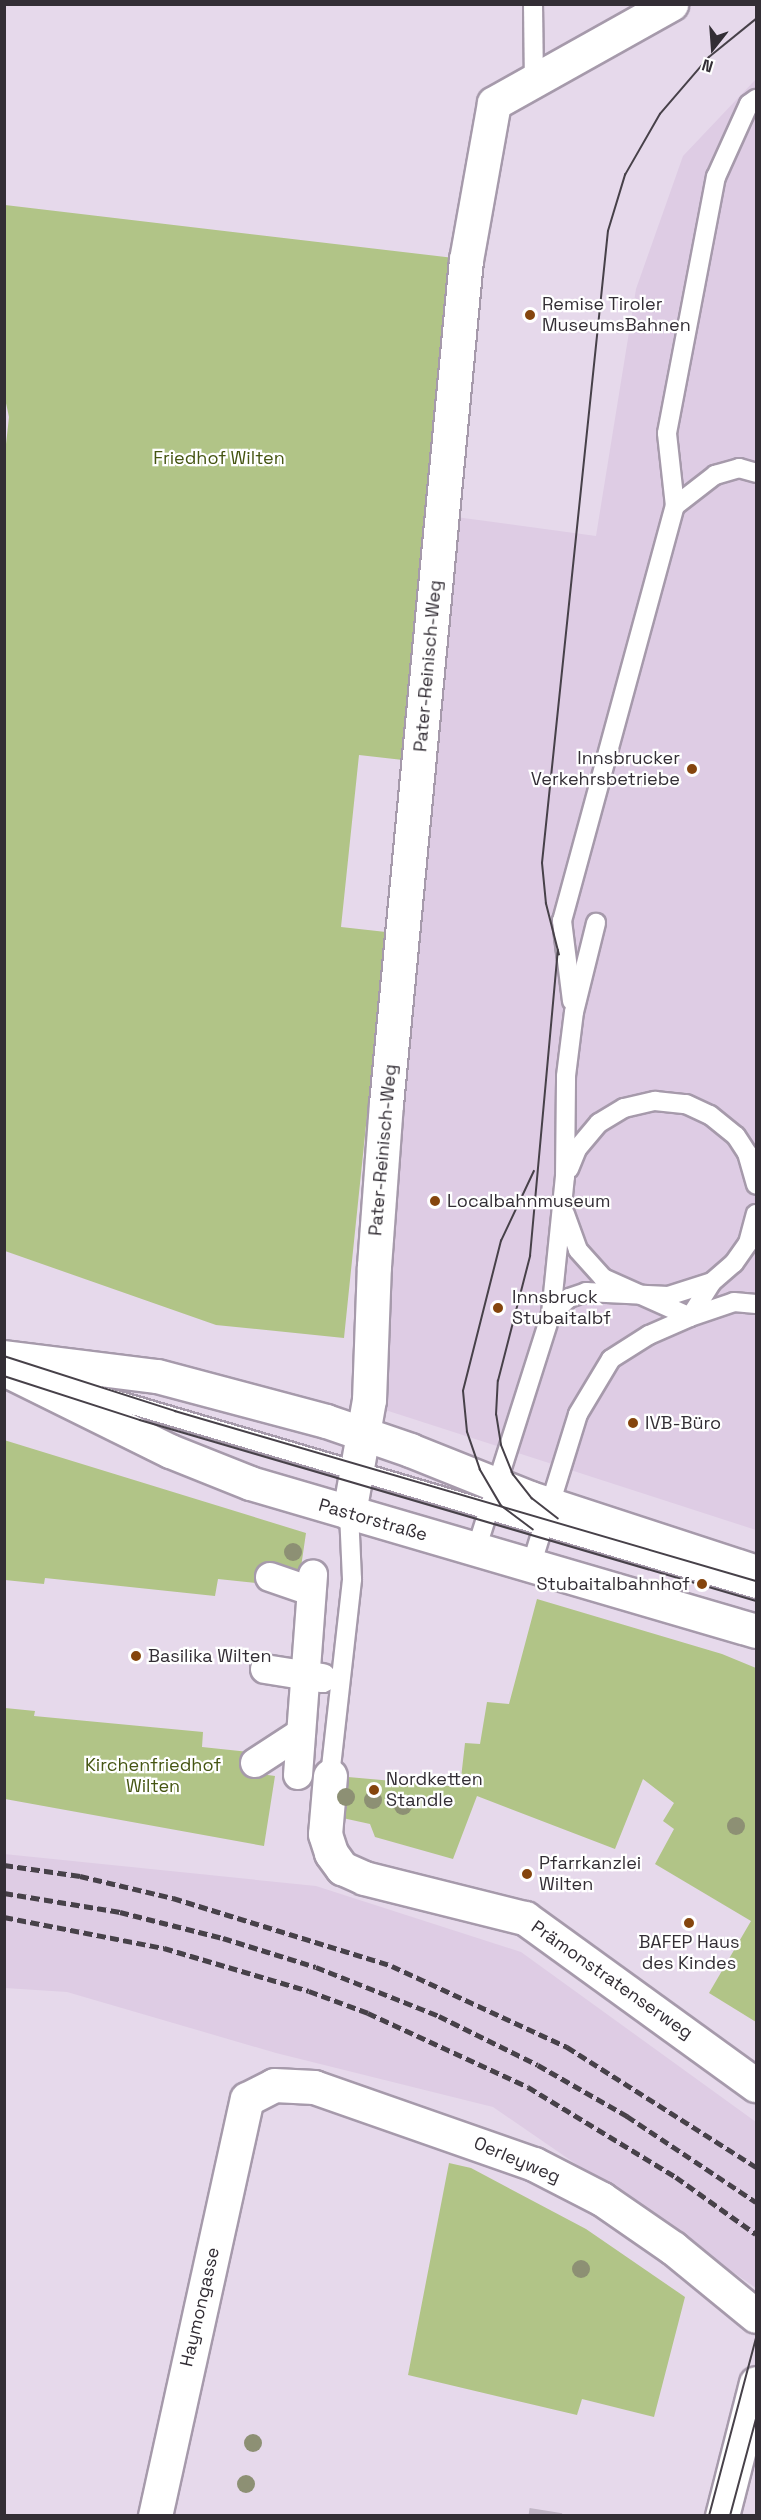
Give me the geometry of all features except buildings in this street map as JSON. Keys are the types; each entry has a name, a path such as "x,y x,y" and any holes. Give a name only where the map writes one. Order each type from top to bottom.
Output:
{"street":[{"name":"Pater-Reinisch-Weg","path":"363,1433 371,1385 374,1266 386,1104 466,260 494,103 671,4"},
{"path":"4,1357 158,1376 363,1433 490,1498 545,1516 756,1572"},
{"name":"Pastorstraße","path":"4,1369 170,1451 250,1483 349,1514 756,1631"},
{"path":"349,1514 363,1433"},
{"path":"270,1577 312,1583 314,1677 301,1732 314,1775"},
{"path":"265,1669 314,1677"},
{"path":"255,1762 301,1732"},
{"name":"Prämonstratenserweg","path":"314,1775 325,1834 331,1853 342,1868 364,1878 525,1918 756,2085"},
{"name":"Oerleyweg","path":"247,2099 274,2085 314,2087 534,2164 602,2199 664,2241 756,2316"},
{"name":"Haymongasse","path":"154,2516 247,2099"},
{"path":"722,2516 756,2383"}],"lane":[{"path":"533,4 534,81"},
{"path":"574,1012 562,921 675,506 667,433 716,177 749,104 756,99"},
{"path":"675,506 715,475 739,468 756,473"},
{"path":"596,923 574,1012 566,1076 565,1211 578,1250 603,1278 690,1317"},
{"path":"476,1550 490,1498 551,1314 565,1177 577,1149 599,1123 624,1108 655,1101 686,1104 710,1115 741,1144 756,1185"},
{"path":"690,1317 712,1282 734,1263 747,1243 756,1214"},
{"path":"551,1314 569,1298 586,1292 668,1296 712,1282"},
{"path":"531,1566 578,1413 599,1373 612,1359 638,1341 690,1317 734,1302 756,1304"},
{"path":"4,1364 356,1473 490,1498"},
{"path":"314,1775 352,1579 349,1514"},
{"path":"545,1516 756,1589"}],"shaded area":[{"path":"756,79 756,1530 376,1407 456,517 596,536 636,289 683,156"},
{"path":"4,1854 316,1886 521,1952 756,2122 756,2288 493,2107 276,2053 67,1992 5,1988"}],"green space":[{"name":"Friedhof Wilten","path":"5,205 454,258 403,760 359,755 341,927 386,932 344,1338 216,1325 5,1251 4,462 9,417 4,394"},
{"path":"4,1440 306,1533 300,1574 265,1584 218,1579 215,1596 45,1578 44,1584 5,1580"},
{"path":"537,1599 722,1654 756,1668 756,2022 709,1993 751,1921 655,1864 674,1829 663,1821 674,1803 643,1779 615,1849 477,1796 453,1859 375,1837 370,1824 338,1817 348,1777 460,1787 465,1743 480,1744 487,1702 509,1704"},
{"name":"Kirchenfriedhof Wilten","path":"5,1708 35,1711 34,1716 203,1732 202,1747 249,1752 261,1774 275,1776 264,1846 5,1799"},
{"path":"449,2163 471,2168 586,2229 685,2297 654,2417 582,2399 577,2415 408,2375"}],"tunnel":[{"path":"545,2516 546,2510"}],"tram line":[{"path":"559,955 546,904 542,863 608,231 625,175 660,114 709,57 756,19"},
{"path":"558,950 530,1256 498,1381 496,1415 501,1445 513,1475 532,1499 558,1519"},
{"path":"533,1530 501,1506 480,1470 467,1432 463,1391 501,1241 534,1171"},
{"path":"4,1356 175,1411 756,1581"},
{"path":"4,1376 140,1420 756,1601"},
{"path":"709,2516 756,2338"},
{"path":"730,2516 756,2419"}],"railway":[{"path":"4,1865 80,1876 173,1898 392,1966 567,2047 756,2167"},
{"path":"4,1893 120,1912 223,1938 316,1967 439,2016 538,2065 627,2116 756,2202"},
{"path":"4,1917 164,1948 309,1991 368,2013 528,2087 676,2177 756,2234"}],"place":[{"name":"Remise Tiroler MuseumsBahnen","path":"530,315"},
{"name":"Innsbrucker Verkehrsbetriebe","path":"692,769"},
{"name":"Localbahnmuseum","path":"435,1201"},
{"name":"Innsbruck Stubaitalbf","path":"498,1308"},
{"name":"IVB-Büro","path":"633,1423"},
{"name":"Stubaitalbahnhof","path":"702,1584"},
{"name":"Basilika Wilten","path":"136,1656"},
{"name":"Nordketten Standle","path":"374,1790"},
{"name":"Pfarrkanzlei Wilten","path":"527,1874"},
{"name":"BAFEP Haus des Kindes","path":"689,1923"}]}
